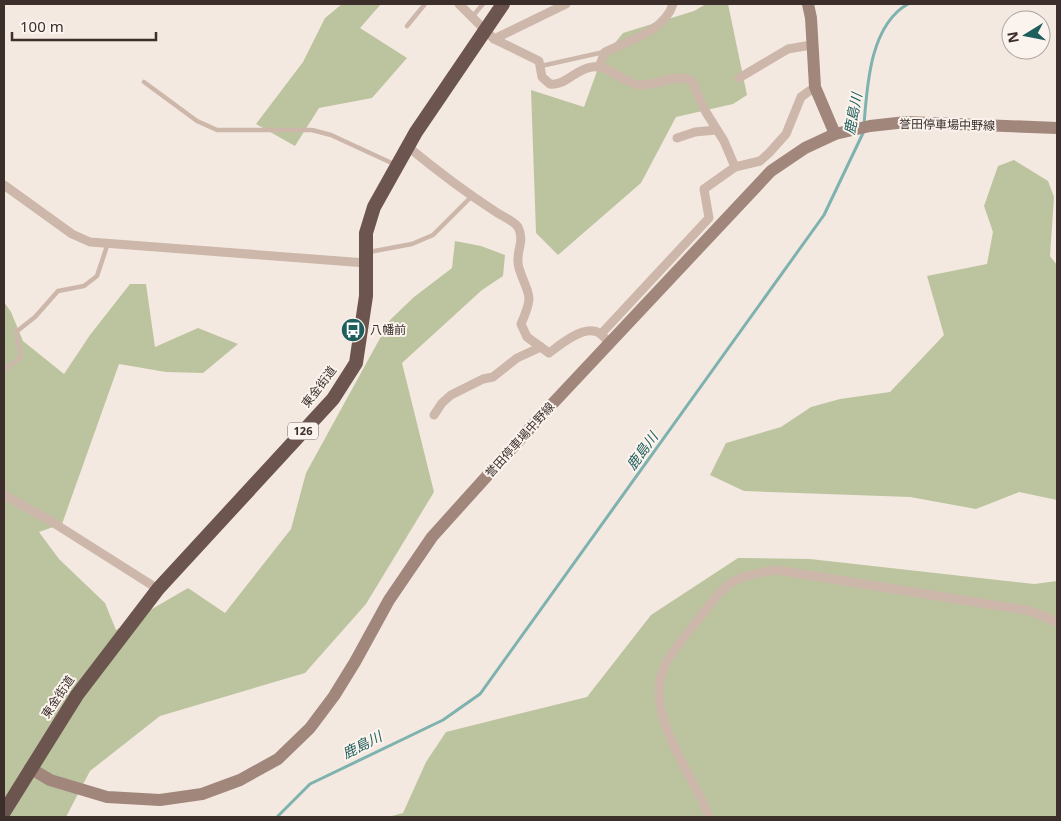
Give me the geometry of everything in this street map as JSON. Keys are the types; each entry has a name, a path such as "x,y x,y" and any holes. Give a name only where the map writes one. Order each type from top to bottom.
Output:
{"highway":[{"name":"東金街道","path":"4,812 77,695 158,589 333,398 356,363 364,320 366,233 374,207 407,146 490,34 503,4"}],"main road":[{"path":"808,4 811,18 811,45 815,87 835,134"},
{"name":"誉田停車場中野線","path":"30,768 56,782 107,797 160,800 202,794 240,780 278,759 310,728 355,662 388,600 432,537 605,338 771,171 805,148 835,134 855,128 906,122 1057,128"}],"street":[{"path":"459,4 490,34 533,57 541,66 544,82 556,85 582,69 599,67 635,85 680,77 687,78 692,81 704,109 735,167"},
{"path":"490,34 566,4"},
{"path":"599,67 605,52 658,26 666,18 673,4"},
{"path":"739,78 788,50 811,45"},
{"path":"407,146 451,182 517,226 522,242 517,256 518,267 530,294 530,306 521,324 527,337 549,353 581,333 592,330 605,338 708,218 704,189 735,167 760,161 786,134 801,97 815,87"},
{"path":"677,138 716,130"},
{"path":"760,161 771,171"},
{"path":"4,186 72,234 90,242 365,258"},
{"path":"434,415 442,403 452,395 483,379 493,377 517,358 541,347"},
{"path":"4,495 49,520 158,589"},
{"path":"709,817 702,797 665,725 660,708 660,688 666,662 724,586 746,575 776,570 1031,611 1057,622"}],"lane":[{"path":"407,26 426,4"},
{"path":"472,17 484,4"},
{"path":"541,66 605,52"},
{"path":"144,82 197,121 217,130 312,130 332,135 396,165"},
{"path":"365,258 412,244 433,235 472,196"},
{"path":"4,370 20,357 16,332 35,317 58,291 84,286 97,276 109,243"}],"green space":[{"path":"342,4 381,4 360,28 407,58 372,98 319,108 295,146 256,124 303,62 325,18"},
{"path":"706,4 728,4 747,95 733,104 676,117 641,183 558,255 536,233 531,90 584,107 601,60 623,33 694,11"},
{"path":"1014,160 1048,181 1054,197 1050,256 1057,265 1057,500 1019,492 976,509 910,497 744,491 710,475 726,443 781,427 811,407 840,399 890,392 944,335 927,276 987,264 993,232 984,206 998,166"},
{"path":"455,241 481,246 505,255 503,276 482,290 402,363 434,492 366,604 305,673 160,716 90,771 66,817 4,817 4,302 11,312 23,341 64,374 90,335 130,284 146,284 155,347 198,328 238,344 203,373 166,372 119,364 62,524 39,532 59,559 105,603 116,630 188,588 225,613 291,529 306,473 390,320 414,297 452,268"},
{"path":"738,558 810,559 1034,584 1057,581 1057,817 388,817 403,813 426,762 446,732 587,697 651,615"}],"waterway":[{"name":"鹿島川","path":"864,125 869,75 878,41 895,14 908,4"},
{"name":"鹿島川","path":"277,817 310,784 443,720 480,694 824,215 864,131"}],"place":[{"name":"八幡前","path":"353,330"}]}
